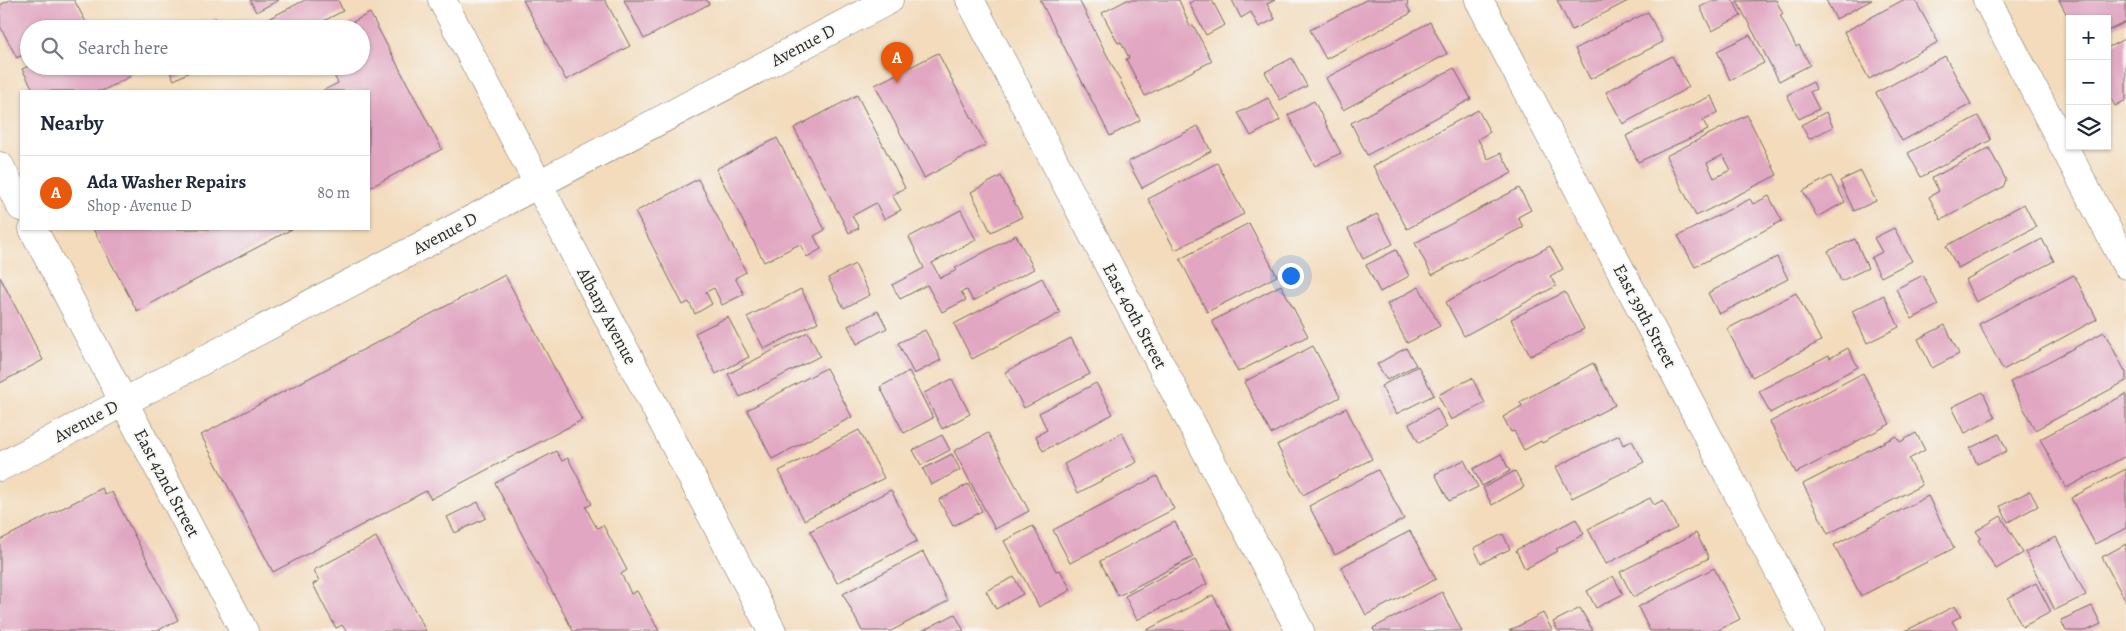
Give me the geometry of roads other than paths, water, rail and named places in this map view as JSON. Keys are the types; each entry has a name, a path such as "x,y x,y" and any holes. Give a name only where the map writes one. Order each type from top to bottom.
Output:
{"street":[{"name":"Albany Avenue","path":"442,0 772,631"},
{"name":"Avenue D","path":"0,467 538,183 890,0"},
{"name":"East 40th Street","path":"970,0 1300,631"},
{"name":"East 39th Street","path":"1479,0 1810,631"},
{"path":"1987,0 2126,265"},
{"path":"0,166 20,205"},
{"name":"East 42nd Street","path":"34,230 244,631"}],"place":[{"name":"Ada Washer Repairs","path":"897,83"}]}
